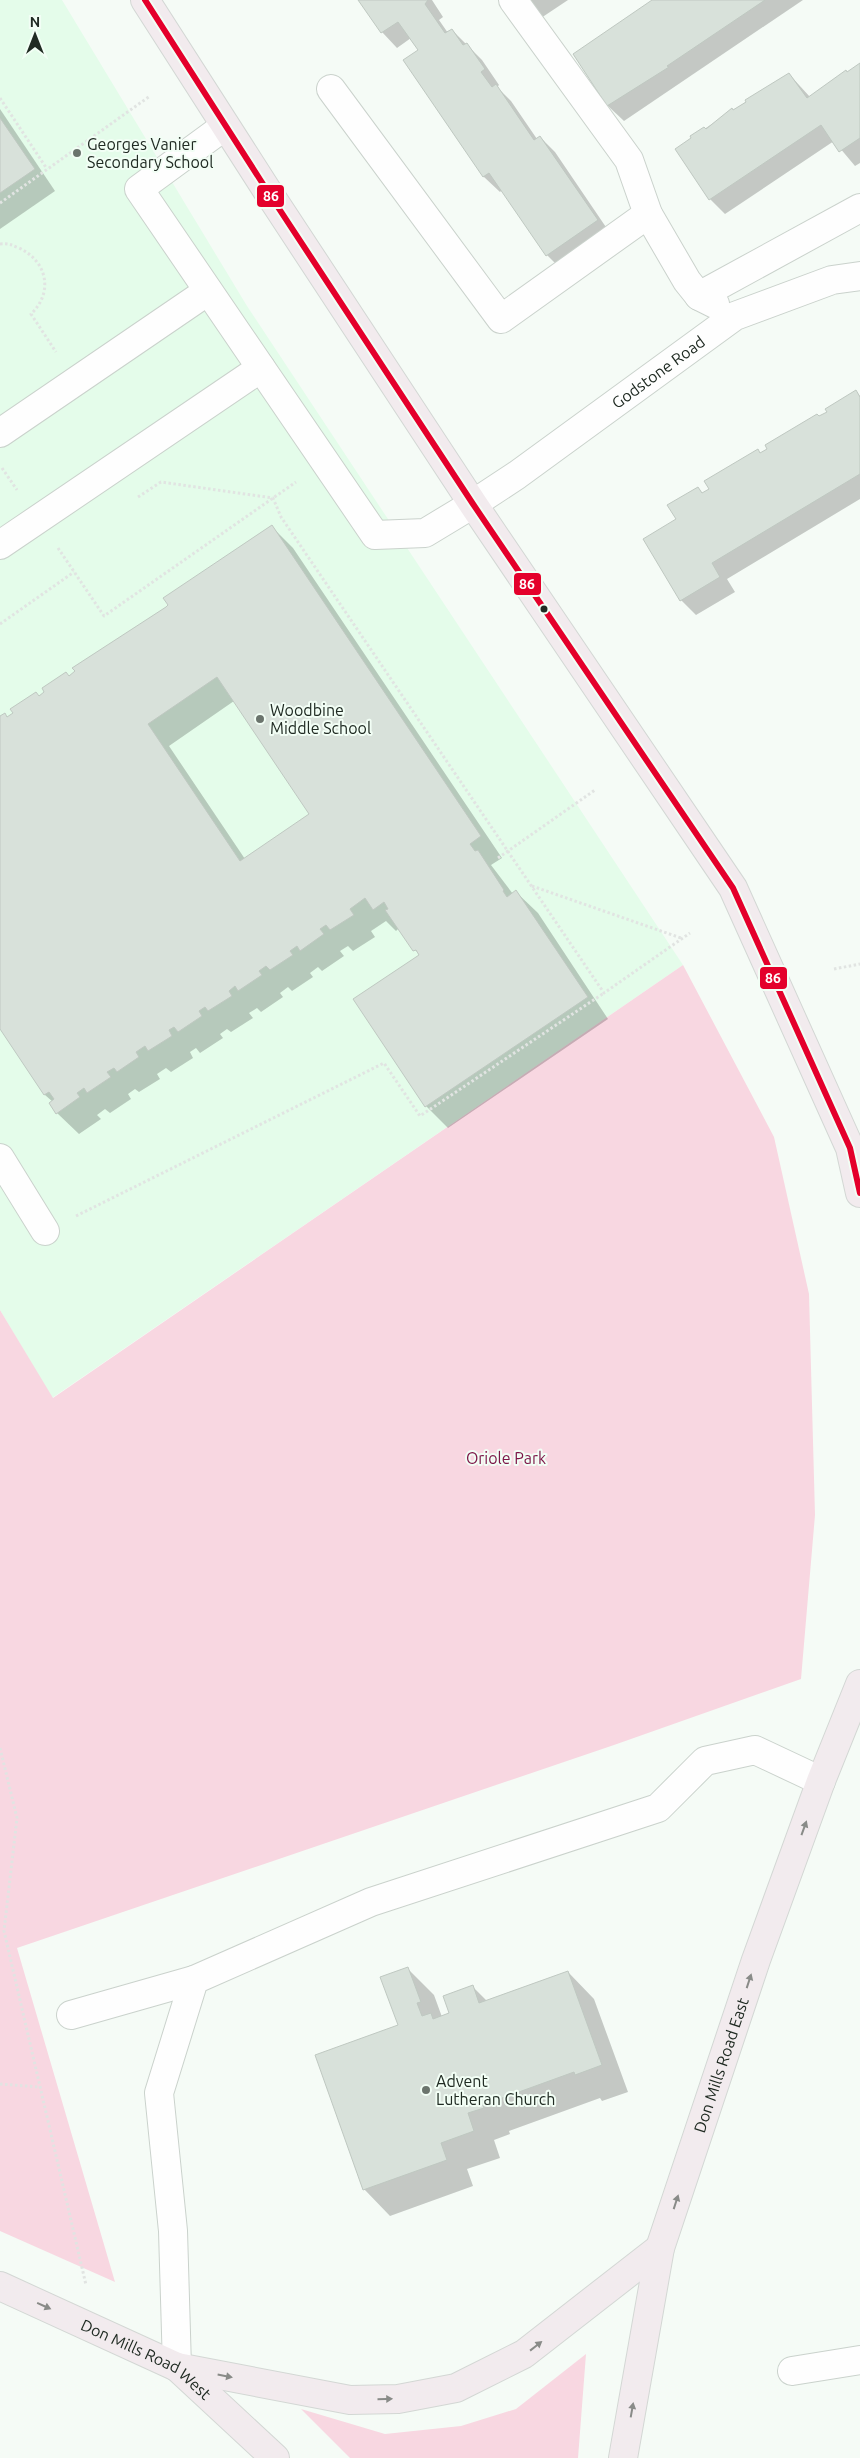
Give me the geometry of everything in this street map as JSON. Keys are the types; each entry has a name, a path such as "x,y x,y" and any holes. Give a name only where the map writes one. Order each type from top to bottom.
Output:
{"main road":[{"path":"145,0 225,126 473,504 732,888 850,1148 860,1193"},
{"name":"Don Mills Road East","path":"623,2458 660,2248 756,1960 821,1781 860,1684"},
{"path":"177,2367 350,2400 398,2399 456,2388 524,2354 660,2248"},
{"name":"Don Mills Road West","path":"0,2286 177,2367 275,2458"}],"street":[{"path":"523,3 629,160 648,214 687,281 699,296 735,316"},
{"path":"331,90 501,319 648,214"},
{"path":"0,545 261,368 139,189 225,126"},
{"path":"699,296 860,208"},
{"name":"Godstone Road","path":"261,368 374,535 425,533 517,475 735,316 832,280 860,276"},
{"path":"0,433 208,290"},
{"path":"0,1158 45,1231"},
{"path":"71,2015 194,1980 371,1902 658,1808 705,1761 755,1750 821,1781"},
{"path":"177,2367 174,2231 159,2092 194,1980"},
{"path":"792,2371 860,2360"}],"path":[{"path":"0,203 150,96"},
{"path":"0,98 47,169"},
{"path":"0,244 7,243 30,253 39,264 46,286 40,305 31,314 75,381"},
{"path":"104,616 304,477"},
{"path":"138,498 161,482 272,498"},
{"path":"272,498 287,526 604,992"},
{"path":"59,550 66,545"},
{"path":"0,624 74,572"},
{"path":"498,858 595,790"},
{"path":"532,886 682,938"},
{"path":"45,1231 384,1063 420,1116 690,933"},
{"path":"834,970 860,964"},
{"path":"0,1748 18,1818 4,1931 97,2330"},
{"path":"0,2084 40,2087"}],"shaded area":[{"name":"Woodbine Middle School","path":"0,0 62,0 247,306 683,965 52,1398 0,1310"}],"green space":[{"name":"Oriole Park","path":"683,965 774,1137 809,1294 815,1515 801,1679 614,1745 17,1948 115,2282 0,2231 0,1310 53,1398"},
{"path":"586,2354 578,2458 350,2458 301,2409 385,2434 461,2426 516,2409"}],"building":[{"path":"358,0 428,0 425,4 445,33 452,29 463,45 467,43 485,69 481,72 492,87 496,84 534,140 540,136 598,220 546,256 489,173 483,177 403,60 418,50 398,22 381,33"},
{"path":"652,0 765,0 667,66 669,67 607,106 573,54"},
{"path":"860,63 860,138 839,152 821,125 709,200 675,149 691,138 690,136 704,127 706,129 732,108 733,110 746,102 745,100 789,73 807,98 846,70 847,72"},
{"path":"0,118 35,169 0,193"},
{"path":"856,390 860,397 860,474 712,563 720,577 680,601 643,539 676,519 667,505 698,487 702,493 709,489 704,481 758,449 760,453 767,449 765,445 817,414 819,416 827,412 825,409"},
{"path":"272,525 481,836 470,844 475,851 478,850 507,897 516,890 588,997 425,1107 353,999 419,955 416,950 413,951 385,910 388,909 384,902 373,910 365,898 350,909 354,915 330,930 326,925 320,929 324,934 300,951 297,946 290,951 293,955 270,970 266,966 259,971 262,975 238,991 235,986 229,991 232,996 208,1011 205,1007 199,1011 202,1016 178,1032 174,1027 169,1030 172,1036 148,1051 145,1046 136,1052 139,1057 117,1072 114,1068 107,1072 111,1077 87,1093 84,1088 77,1093 80,1097 56,1114 49,1103 54,1099 49,1092 44,1095 0,1029 0,716 5,713 7,717 13,713 10,709 36,692 39,696 44,692 42,688 66,672 69,676 75,671 72,668 166,607 168,605 163,598","holes":["217,677 309,814 240,861 148,724"]},
{"name":"Advent Lutheran Church","path":"408,1967 421,2002 417,2003 422,2016 431,2013 433,2019 449,2013 443,1996 473,1985 479,2003 568,1971 602,2065 575,2075 574,2072 483,2105 484,2108 468,2113 474,2131 441,2143 447,2160 363,2190 315,2055 398,2025 380,1977"}],"transit line":[{"name":"86","path":"145,0 270,195 473,504 733,888 850,1148 860,1193"}],"place":[{"name":"Georges Vanier Secondary School","path":"77,153"},
{"name":"Woodbine Middle School","path":"260,719"},
{"name":"Advent Lutheran Church","path":"426,2090"}]}
